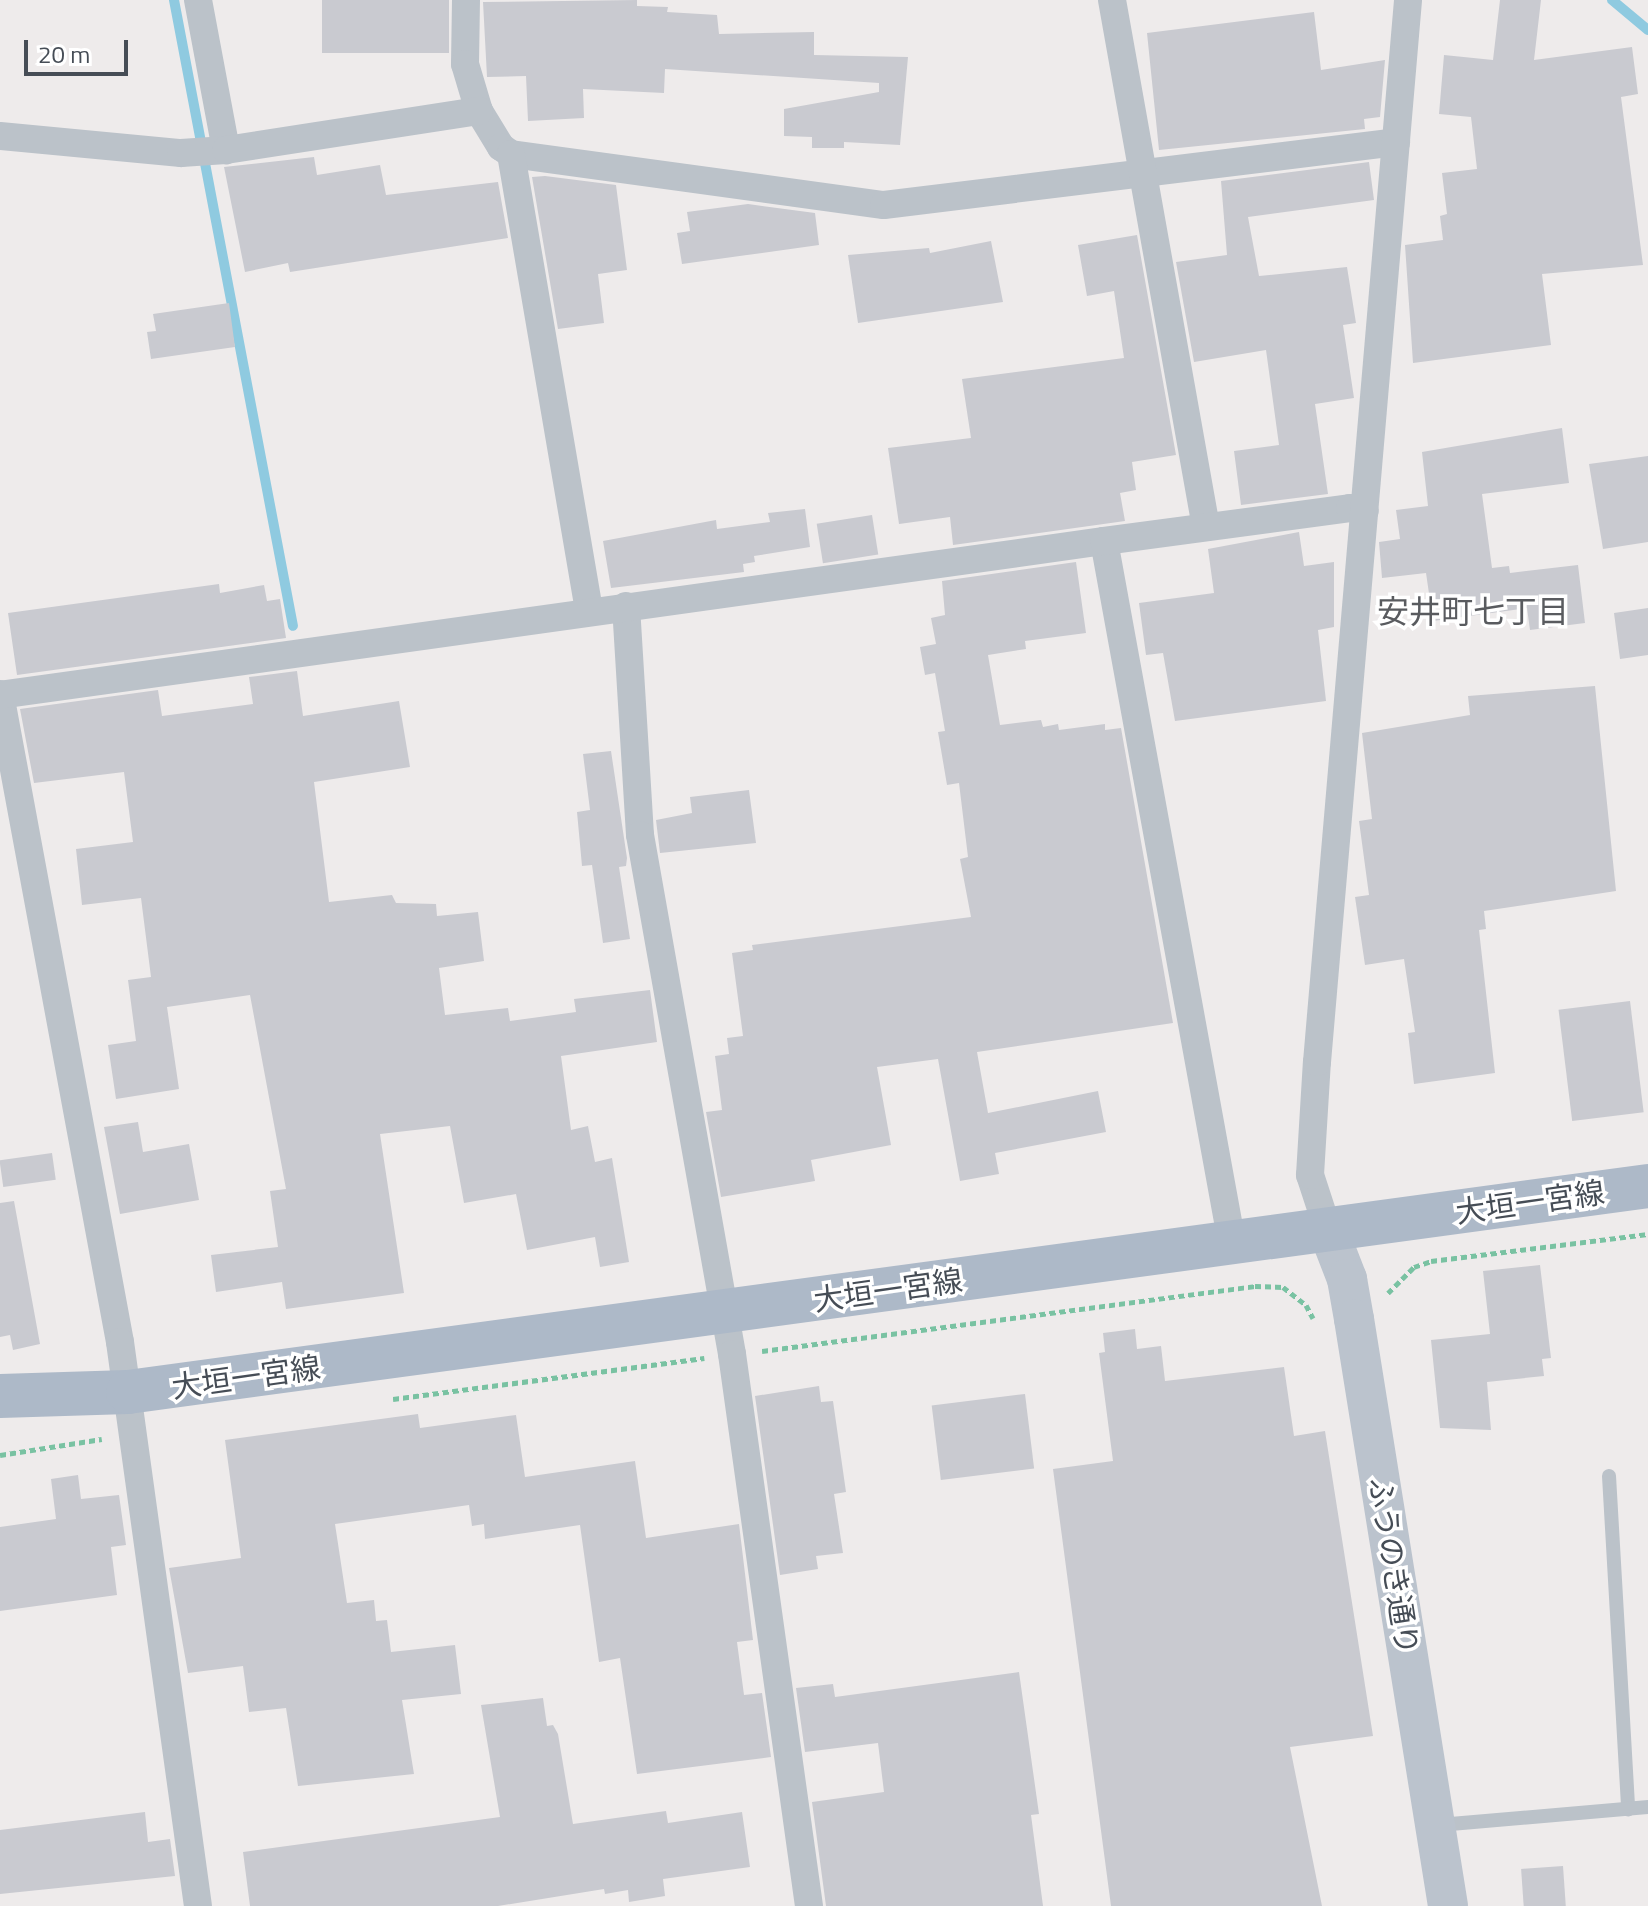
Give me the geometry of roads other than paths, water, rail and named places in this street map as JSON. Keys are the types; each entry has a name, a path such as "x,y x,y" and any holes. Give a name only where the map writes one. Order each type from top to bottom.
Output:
{"main road":[{"name":"大垣一宮線","path":"0,1427 130,1413 725,1312 1648,1186"},
{"name":"大垣一宮線","path":"0,1396 130,1413"}],"street":[{"path":"198,0 226,150"},
{"path":"466,0 465,64 479,111 501,147 511,154 884,205 1396,142"},
{"path":"1112,0 1206,527"},
{"path":"1328,1230 1310,1175 1408,0"},
{"path":"0,136 181,153 226,150 479,111"},
{"path":"511,154 589,611"},
{"path":"198,1906 130,1413 1,707 589,611 1350,508 1365,511"},
{"path":"1104,541 1232,1243"},
{"path":"626,606 640,835 732,1354 809,1906"},
{"name":"ふうのき通り","path":"1328,1230 1347,1279 1448,1906"}],"lane":[{"path":"1609,1476 1628,1809"},
{"path":"1434,1826 1648,1807"}],"waterway":[{"path":"174,0 293,626"},
{"path":"1612,0 1648,30"}],"district":[{"name":"安井町七丁目","path":"1473,611"}]}
